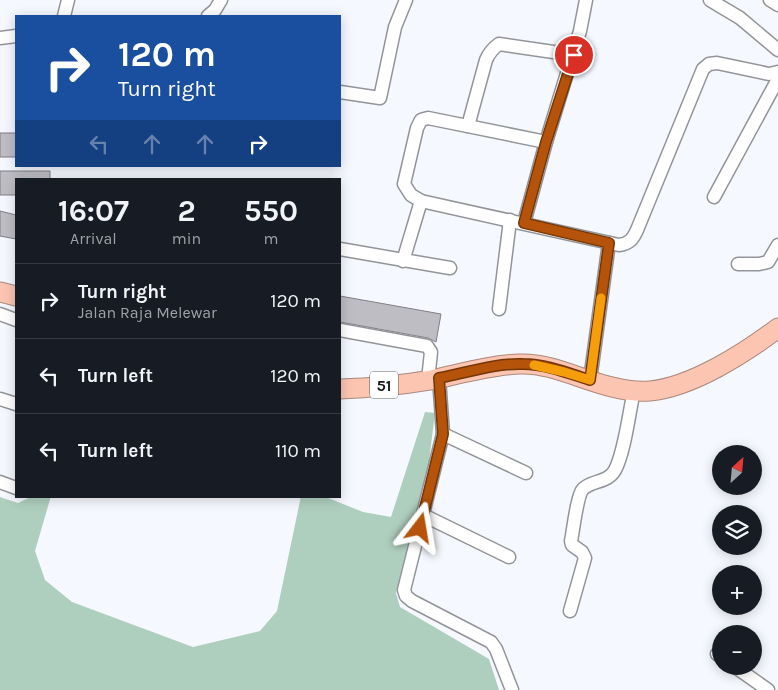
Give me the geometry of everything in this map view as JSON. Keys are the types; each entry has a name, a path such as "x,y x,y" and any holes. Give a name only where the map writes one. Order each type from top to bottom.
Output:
{"highway":[{"path":"0,281 15,285"},
{"path":"0,292 15,296"},
{"name":"51","path":"341,389 434,379 493,367 523,364 550,368 612,387 634,391 648,391 666,388 707,372 758,343 778,328"}],"street":[{"path":"64,15 68,0"},
{"path":"209,15 221,0"},
{"path":"341,92 380,98 394,27 406,0"},
{"path":"524,223 546,142 574,55 586,0"},
{"path":"710,0 740,18 778,50"},
{"path":"770,0 778,5"},
{"path":"0,38 15,36"},
{"path":"468,126 486,60 490,52 499,44 574,55"},
{"path":"546,142 428,118 421,120 417,128 404,184 411,196 421,201 609,243 626,244 634,236 706,65 717,63 769,74 778,72"},
{"path":"714,197 778,80"},
{"path":"403,261 421,201"},
{"path":"499,309 510,220"},
{"path":"590,380 609,243"},
{"path":"738,264 768,262 778,245"},
{"path":"341,249 450,268"},
{"path":"0,314 15,320"},
{"path":"341,330 427,346 431,352 443,434 404,590 406,596 418,605 491,642 496,649 512,690"},
{"path":"570,611 585,558 582,552 572,545 571,542 580,493 587,486 606,479 615,470 634,391"},
{"path":"0,399 15,404"},
{"path":"443,434 526,473"},
{"path":"0,482 15,488"},
{"path":"423,515 509,556"},
{"path":"747,675 768,690"}],"green space":[{"path":"425,412 435,413 429,461 396,593 400,607 489,659 499,690 0,690 0,497 18,503 29,498 50,498 35,551 45,580 72,602 193,647 260,631 277,611 301,498 328,498 363,512 391,517"}],"building":[{"path":"0,133 15,133 15,157 0,157"},
{"path":"0,171 50,171 50,178 15,178 15,195 0,195"},
{"path":"0,211 15,215 15,239 0,236"},
{"path":"341,296 441,314 436,342 428,338 341,322"}],"slow traffic":[{"path":"534,365 590,380 601,298"}],"route":[{"path":"420,528 443,434 439,378 509,364 523,364 538,365 590,380 609,243 524,223 546,142 574,55"}]}
